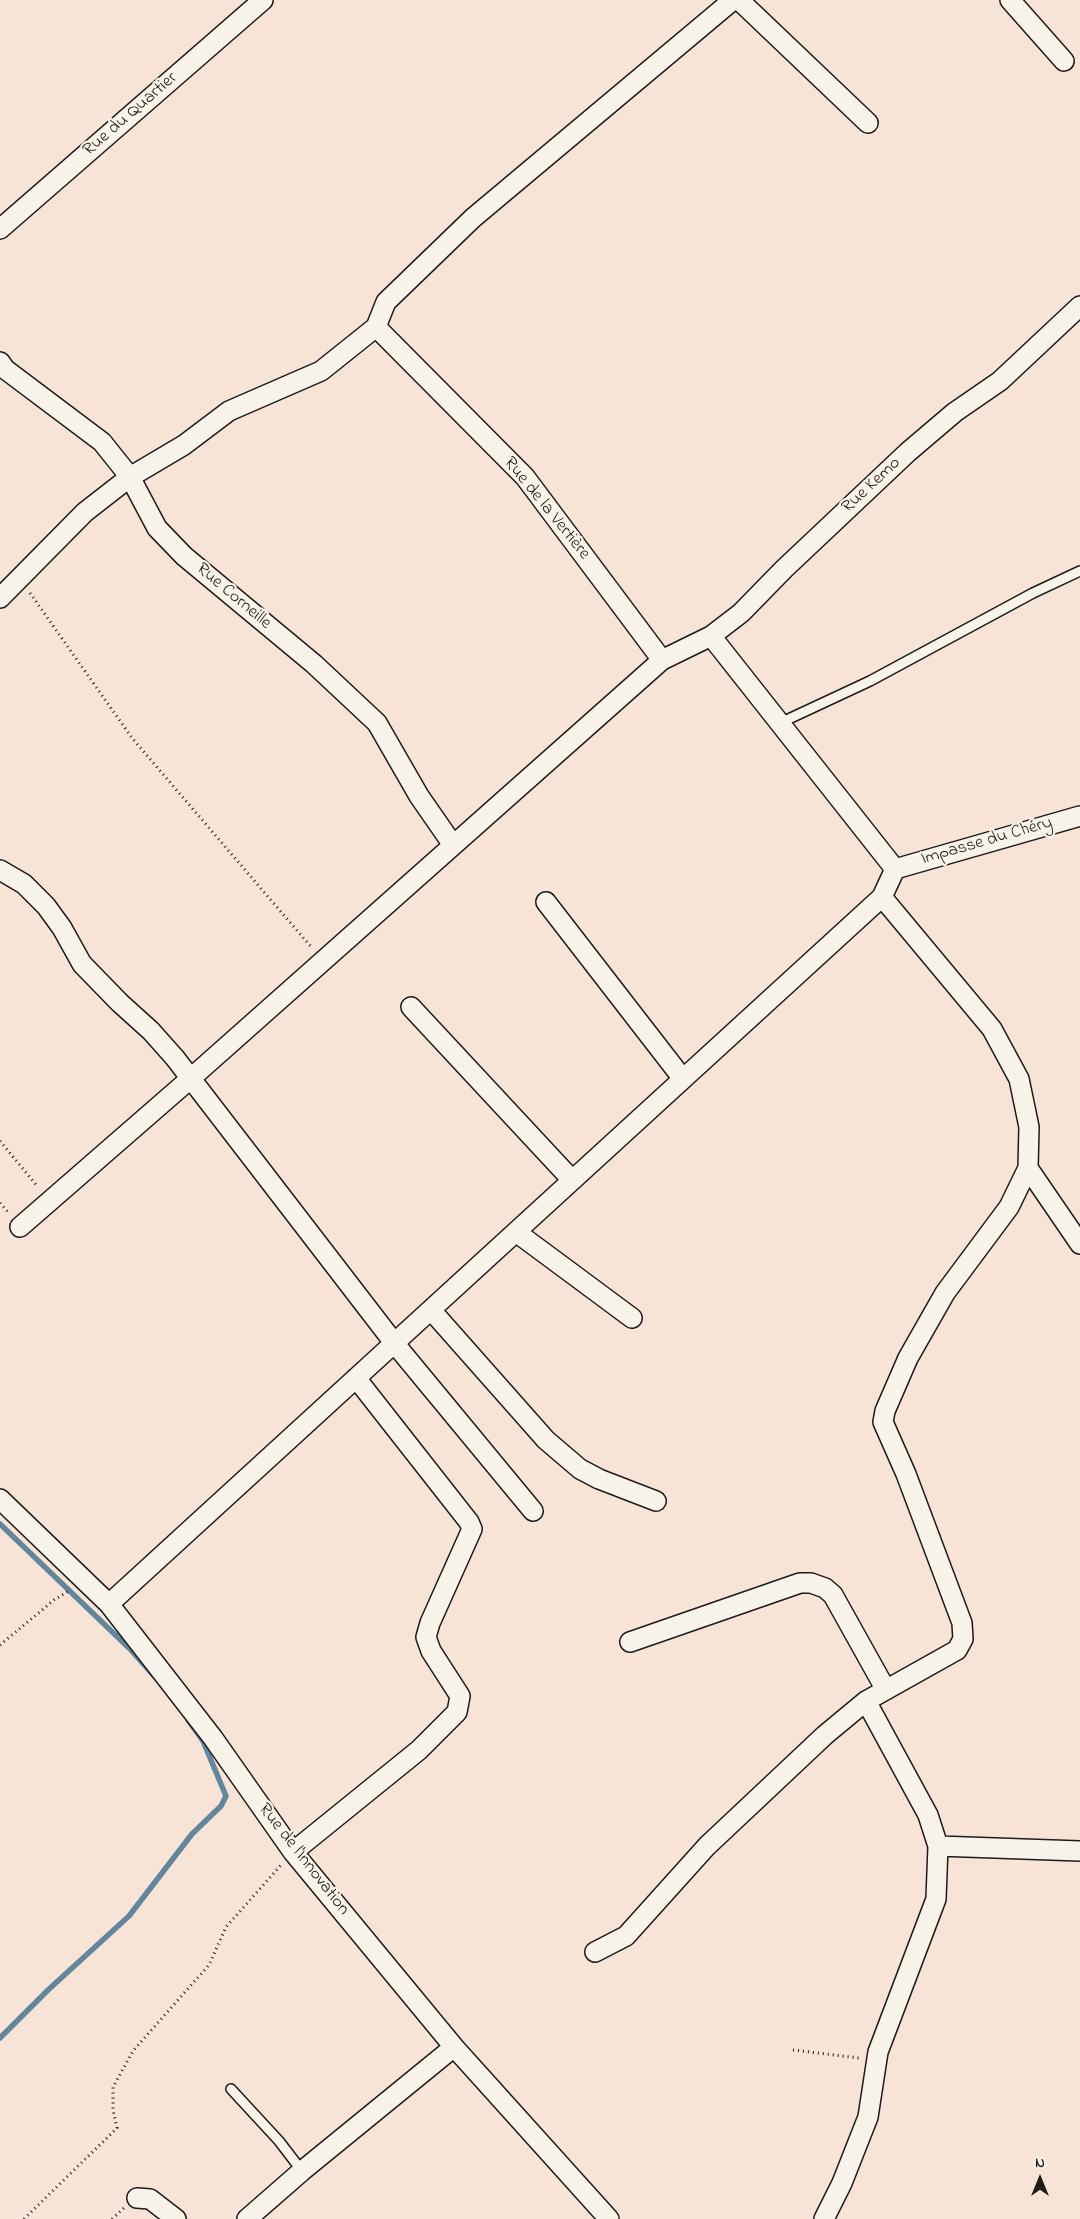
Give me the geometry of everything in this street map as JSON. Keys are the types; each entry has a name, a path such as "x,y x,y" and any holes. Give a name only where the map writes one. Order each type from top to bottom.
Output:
{"street":[{"name":"Rue du Quartier","path":"0,229 263,0"},
{"path":"0,598 85,512 130,477 184,445 229,411 321,371 376,327 386,302 473,218 733,0"},
{"path":"739,0 868,123"},
{"path":"1010,0 1064,61"},
{"name":"Rue Kemo","path":"20,1227 190,1079 662,660 711,636 741,613 784,569 908,452 956,412 1000,382 1080,306"},
{"name":"Rue de la Vertière","path":"376,327 525,477 662,660"},
{"name":"Rue Corneille","path":"0,362 102,442 130,477 157,528 184,556 314,664 377,724 419,796 453,845"},
{"path":"110,1604 882,897 895,869 711,636"},
{"name":"Impasse du Chéry","path":"895,869 1080,816"},
{"path":"0,870 24,884 46,906 62,928 82,964 151,1031 395,1344 533,1511"},
{"path":"595,1952 626,1936 708,1846 826,1735 866,1701 957,1650 963,1639 962,1623 906,1474 883,1422 885,1411 908,1358 945,1293 1009,1207 1028,1168 1029,1126 1019,1079 992,1029 882,897"},
{"path":"546,902 683,1079"},
{"path":"411,1007 572,1180"},
{"path":"1028,1168 1080,1244"},
{"path":"516,1232 632,1318"},
{"path":"431,1310 553,1446 580,1469 599,1479 656,1500"},
{"path":"293,1852 419,1750 457,1712 460,1696 431,1651 426,1637 430,1623 472,1529 469,1522 356,1378"},
{"name":"Rue de l'Innovation","path":"0,1499 110,1604 213,1738 293,1852 454,2047 610,2219"},
{"path":"630,1642 800,1582 811,1583 825,1588 833,1596 886,1690"},
{"path":"824,2219 842,2183 868,2117 878,2052 910,1973 936,1899 938,1846 928,1815 866,1701"},
{"path":"938,1846 1080,1851"},
{"path":"247,2219 302,2171 454,2047"},
{"path":"137,2198 150,2199 176,2219"}],"lane":[{"path":"780,724 870,680 1033,593 1080,571"},
{"path":"231,2089 279,2141 302,2171"}],"path":[{"path":"20,578 132,738 322,960"},
{"path":"0,1141 49,1202"},
{"path":"0,1645 54,1600 73,1588"},
{"path":"24,2219 117,2128 114,2110 114,2087 133,2051 209,1965 226,1927 293,1852"},
{"path":"793,2050 877,2060"}],"waterway":[{"path":"0,1524 130,1649 155,1677"},
{"path":"0,2038 48,1990 129,1916 192,1834 221,1806 226,1796 203,1741 188,1720"}]}
